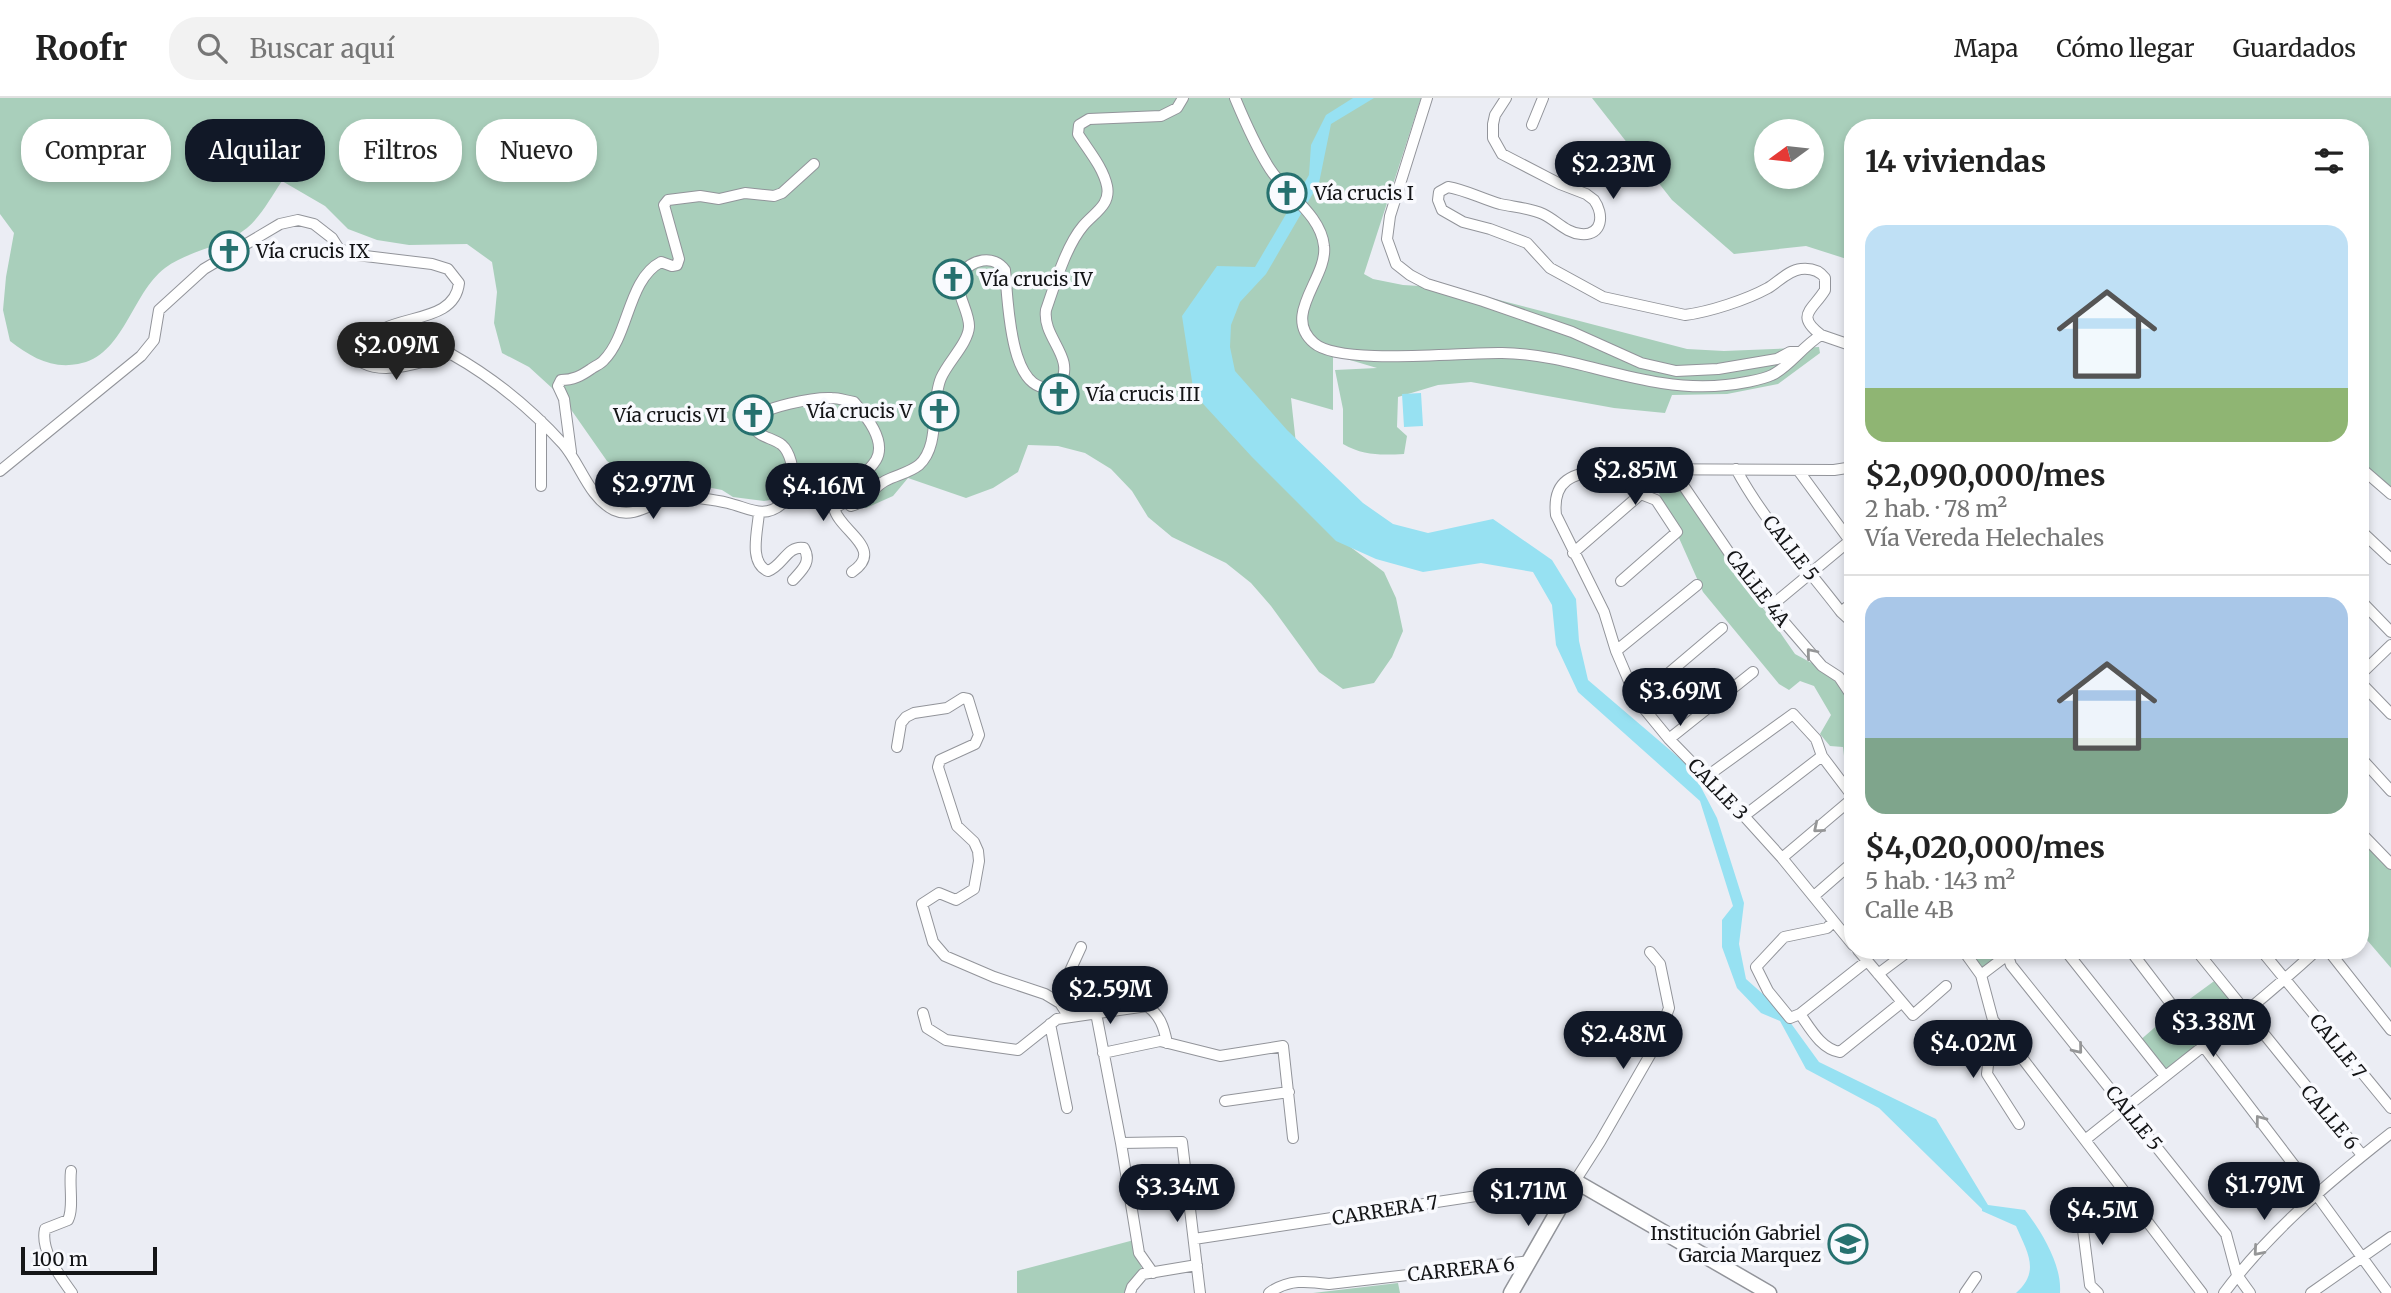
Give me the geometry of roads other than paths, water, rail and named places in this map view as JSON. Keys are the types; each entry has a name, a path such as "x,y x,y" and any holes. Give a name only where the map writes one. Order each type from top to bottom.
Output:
{"main road":[{"path":"1511,1293 1575,1181 1769,1293"}],"street":[{"path":"0,471 141,356 154,340 159,310 204,269 280,224 298,220 314,223 332,238 339,249 357,255 432,264 448,269 459,282 458,292 451,303 434,313 397,324 373,335 363,348 363,363 371,367 392,367 451,354 485,376 541,421 571,456 599,498 616,511 634,512 674,497 727,502 758,512 775,510 789,497 793,479 790,460 783,446 759,434 752,419 758,414 833,398 854,402 874,428 878,444 877,459 845,492 846,502 851,506 861,503 884,482 902,475 926,456 931,439 936,389 953,356 966,339 969,328 968,314 958,284 961,274 976,263 988,259 1000,263 1005,270 1014,350 1027,377 1045,388 1060,384 1065,376 1065,366 1062,354 1047,329 1046,310 1071,243 1106,202 1108,188 1103,172 1078,134 1079,125 1089,119 1161,116 1177,108 1183,98"},
{"path":"1235,98 1247,127 1271,170 1319,228 1325,247 1318,276 1302,313 1303,328 1314,343 1332,353 1526,354 1633,380 1683,387 1727,385 1772,375 1821,335"},
{"path":"1427,98 1390,216 1387,239 1396,264 1410,275 1427,284 1572,332 1641,363 1676,371 1718,369 1777,359 1790,352 1798,352"},
{"path":"1506,98 1495,115 1493,124 1493,138 1502,154 1560,184 1586,194 1594,200 1601,215 1600,225 1597,230 1580,234 1567,230 1537,212 1448,187 1439,192 1441,210 1463,222 1527,243 1550,268 1603,297 1685,315 1696,314 1750,296 1796,270 1814,270 1825,278 1825,290 1807,315 1809,326 1821,335 1844,343"},
{"path":"1532,125 1543,98"},
{"path":"571,456 564,399 558,386 561,380 570,380 585,374 604,361 614,346 651,267 661,262 677,265 679,259 664,205 668,200 700,196 719,199 745,193 774,196 782,193 814,164"},
{"path":"541,421 541,486"},
{"path":"1617,468 1844,468"},
{"path":"1617,468 1633,491 1656,500 1677,532 1621,581"},
{"name":"CALLE 3","path":"1617,468 1577,474 1559,487 1554,501 1556,515 1604,612 1616,651 1637,699 1669,739 1782,858 1833,922 1844,932"},
{"name":"CALLE 5","path":"1736,468 1750,495 1844,615"},
{"name":"CALLE 4A","path":"1672,469 1747,579 1822,666 1839,677 1844,684"},
{"path":"1798,470 1844,529"},
{"path":"2369,475 2391,494"},
{"path":"1573,553 1643,493"},
{"path":"846,502 834,508 835,513 851,531 864,551 865,558 861,566 852,572"},
{"path":"758,512 756,555 761,568 768,571 775,568 789,552 798,547 804,548 808,555 807,564 793,580"},
{"path":"2369,538 2391,559"},
{"path":"1771,606 1844,546"},
{"path":"1616,651 1697,585"},
{"path":"2369,609 2391,632"},
{"path":"1637,699 1722,628"},
{"path":"2369,666 2391,645"},
{"path":"1669,739 1753,672"},
{"path":"2369,691 2391,714"},
{"path":"897,747 901,723 906,718 914,713 947,708 963,698 968,699 979,735 975,744 940,760 938,767 952,816 957,826 974,842 979,861 974,889 956,900 939,893 922,904 930,935 937,949 945,956 994,977 1045,994 1060,1003 1069,1017"},
{"path":"1706,777 1793,714 1816,739 1822,757 1844,785"},
{"path":"1744,816 1822,757"},
{"path":"2369,767 2391,791"},
{"path":"1782,858 1844,805"},
{"path":"2369,841 2391,864"},
{"path":"1814,896 1844,870"},
{"path":"1833,922 1827,928 1784,937 1756,967 1768,991 1790,1018 1800,1014 1867,961 1913,1015 1946,986"},
{"path":"1060,1003 1081,947"},
{"path":"1575,1181 1654,1048 1669,1008 1660,964 1650,952"},
{"path":"1878,974 1898,959"},
{"path":"1969,959 1981,975 1993,1020 1987,1074 2019,1124"},
{"path":"1981,975 2000,959"},
{"name":"CALLE 5","path":"2010,959 2011,965 2226,1234 2237,1275 2250,1293"},
{"path":"2072,959 2165,1076"},
{"path":"2137,959 2388,1293"},
{"name":"CALLE 6","path":"2203,959 2362,1155"},
{"name":"CALLE 7","path":"2268,959 2391,1108"},
{"path":"2085,1140 2204,1046 2307,959"},
{"path":"2335,959 2391,1030"},
{"path":"1800,1014 1816,1037 1832,1051 1840,1052 1901,1003"},
{"path":"923,1013 927,1028 946,1040 1018,1050 1057,1018 1147,1006 1156,1012 1167,1042"},
{"path":"1096,1013 1139,1253 1153,1273"},
{"path":"1993,1020 2202,1293"},
{"path":"1050,1024 1066,1108"},
{"path":"1103,1053 1160,1041 1220,1056 1283,1046 1293,1138"},
{"path":"1225,1101 1289,1092"},
{"path":"2224,1293 2282,1225 2391,1133"},
{"path":"1121,1143 1182,1142 1200,1293"},
{"path":"71,1171 71,1213 68,1220 45,1229 42,1239 47,1253 72,1293"},
{"name":"CARRERA 7","path":"1194,1239 1575,1181"},
{"path":"2081,1214 2090,1286 2098,1293"},
{"path":"2311,1293 2391,1237"},
{"name":"CARRERA 6","path":"1269,1293 1281,1284 1301,1281 1329,1284 1530,1261"},
{"path":"1130,1293 1132,1286 1143,1274 1197,1265"},
{"path":"1965,1293 1976,1277"}],"water":[{"path":"1353,98 1374,98 1331,124 1319,183 1266,274 1240,302 1231,325 1230,347 1235,371 1287,430 1363,503 1393,524 1428,533 1493,519 1552,560 1576,599 1579,641 1588,680 1691,768 1717,818 1744,903 1739,944 1746,979 1782,1011 1819,1062 1936,1119 1988,1205 2025,1210 2054,1260 2060,1293 2016,1293 2028,1277 2030,1261 2016,1226 1982,1211 1879,1108 1806,1069 1780,1021 1761,1013 1737,988 1722,947 1722,920 1733,906 1700,801 1578,692 1556,645 1552,605 1533,572 1481,563 1423,572 1376,559 1336,541 1194,394 1182,316 1217,266 1255,267 1309,175 1311,145 1326,115"},
{"path":"1421,393 1423,426 1404,427 1402,394"}],"place":[{"name":"Vía crucis I","path":"1287,193"},
{"name":"Vía crucis IX","path":"229,251"},
{"name":"Vía crucis IV","path":"953,279"},
{"name":"Vía crucis III","path":"1059,394"},
{"name":"Vía crucis V","path":"939,411"},
{"name":"Vía crucis VI","path":"753,415"},
{"name":"Institución Gabriel Garcia Marquez","path":"1848,1244"}]}
